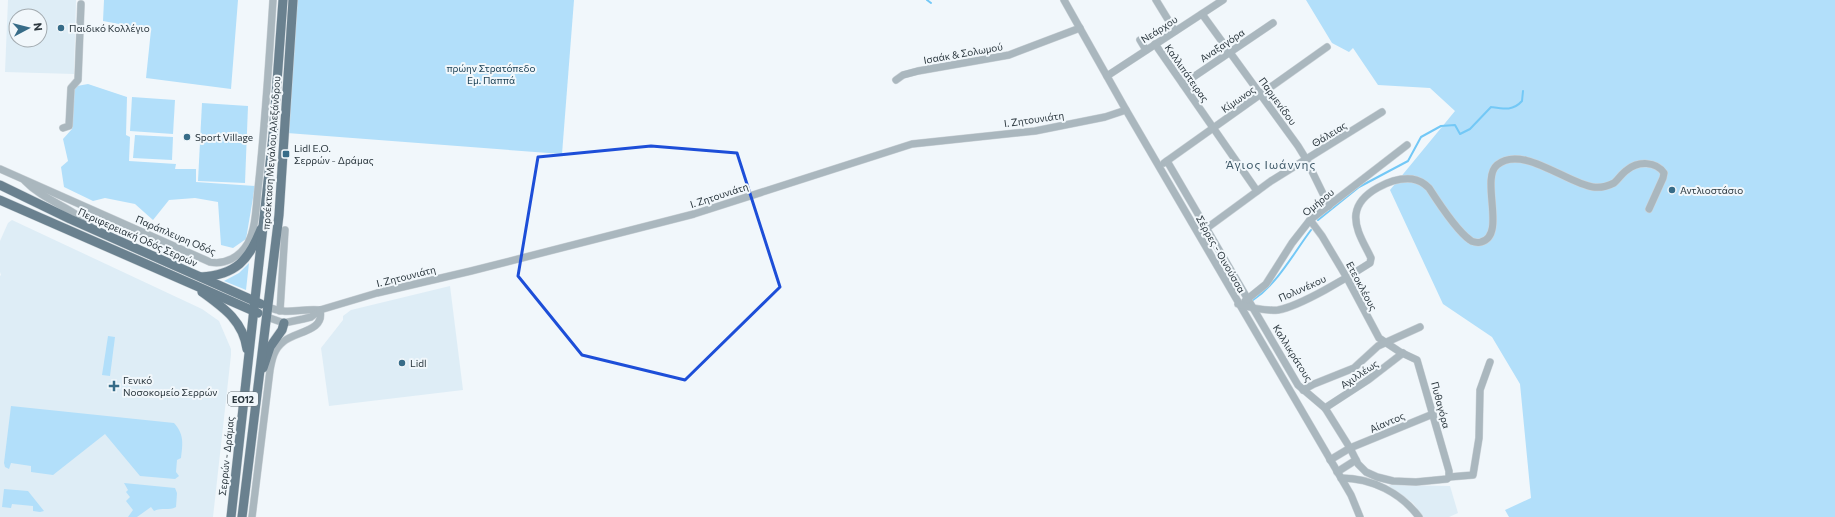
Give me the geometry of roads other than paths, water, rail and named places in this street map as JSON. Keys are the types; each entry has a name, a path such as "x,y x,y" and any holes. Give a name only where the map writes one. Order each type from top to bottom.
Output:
{"main road":[{"name":"προέκταση Μεγάλου Αλεξάνδρου","path":"255,307 276,100 283,0"},
{"name":"προέκταση Μεγάλου Αλεξάνδρου","path":"268,307 279,215 293,0"},
{"name":"Περιφερειακή Οδός Σερρών","path":"4,187 93,230 124,242 201,277 255,307 267,317"},
{"name":"Περιφερειακή Οδός Σερρών","path":"2,201 186,281 255,307 268,307"},
{"path":"201,277 220,275 238,266 255,242 265,214"},
{"path":"186,281 220,305 238,323 245,339 247,371"},
{"name":"Σερρών - Δράμας","path":"231,517 255,307"},
{"name":"ΕΟ12","path":"242,517 268,307"},
{"path":"259,376 265,365 270,347 282,330 284,323"}],"street":[{"name":"Παράπλευρη Οδός","path":"0,169 210,262 220,264 233,258 242,251 249,242 254,221 264,138 273,0"},
{"name":"Σέρρες - Οινούσσα","path":"1064,0 1238,304 1339,475 1354,502 1360,517"},
{"path":"1156,0 1175,31"},
{"name":"Νεάρχου","path":"1107,76 1223,0"},
{"path":"63,128 69,126 71,88 78,80 81,4"},
{"name":"Παρμενίδου","path":"1202,14 1306,159 1329,206"},
{"name":"Αναξαγόρα","path":"1183,84 1273,23"},
{"name":"Ισαάκ & Σολωμού","path":"896,80 903,75 918,71 1009,55 1080,28"},
{"path":"1140,40 1146,50"},
{"name":"Καλλιπάτειρας","path":"1155,44 1257,191"},
{"name":"Κίμωνος","path":"1160,166 1327,47"},
{"name":"Ι. Ζητουνιάτη","path":"320,310 377,293 471,271 694,214 912,144 1035,131 1100,118 1126,110"},
{"name":"Θάλειας","path":"1207,228 1257,191 1382,112"},
{"name":"Ομήρου","path":"1238,304 1248,299 1261,289 1273,276 1292,243 1310,220 1407,145"},
{"name":"Πολυνέκου","path":"1238,304 1254,309 1272,310 1284,308 1347,278 1368,264 1371,261 1371,258 1358,228 1356,219 1359,205 1371,191 1380,186 1406,179 1414,179 1422,182 1429,188 1463,234 1471,241 1480,243 1487,240 1491,233 1493,220 1491,194 1492,172 1496,166 1509,159 1522,160 1546,166 1578,183 1597,187 1607,186 1615,182 1625,170 1632,166 1644,164 1655,165 1664,173 1649,209"},
{"name":"Καλλικράτους","path":"1167,161 1298,385 1325,408 1363,470 1377,477 1392,481 1416,482 1443,480 1449,474"},
{"path":"24,180 39,194 83,219 93,230"},
{"path":"2,201 4,187"},
{"path":"14,207 19,195"},
{"name":"Ετεοκλέους","path":"1310,220 1322,236 1347,278 1376,333 1386,343 1403,353"},
{"path":"280,311 285,230"},
{"path":"268,307 280,311 293,312 309,309 320,310"},
{"path":"267,317 284,323 310,317 320,310"},
{"path":"252,517 270,370 276,349 286,339 314,327 320,321 320,310"},
{"path":"284,323 287,331 286,339"},
{"path":"1303,390 1354,368 1375,349 1420,327"},
{"name":"Αχιλλέως","path":"1325,408 1368,380 1403,353"},
{"name":"Πυθαγόρα","path":"1403,353 1416,360 1449,474"},
{"path":"1449,474 1473,475 1479,438 1480,390 1490,362"},
{"name":"Αίαντος","path":"1330,460 1350,448 1432,414"},
{"path":"1339,475 1356,460"},
{"path":"1339,475 1365,481 1388,490 1405,501 1419,517"}],"waterway":[{"path":"927,0 931,3"},
{"path":"1318,220 1359,187 1408,161 1421,137 1441,126 1455,125 1460,134 1470,129 1491,107 1512,108 1519,104 1522,101 1523,91"},
{"path":"1253,300 1278,277 1311,230"}],"place":[{"name":"Παιδικό Κολλέγιο","path":"61,28"},
{"name":"Sport Village","path":"187,137"},
{"name":"Lidl Ε.Ο. Σερρών - Δράμας","path":"286,154"},
{"name":"Αντλιοστάσιο","path":"1672,190"},
{"name":"Lidl","path":"402,363"},
{"name":"Γενικό Νοσοκομείο Σερρών","path":"114,386"}],"district":[{"name":"Άγιος Ιωάννης","path":"1271,164"}],"park label":[{"name":"πρώην Στρατόπεδο Εμ. Παππά","path":"491,74"}]}
